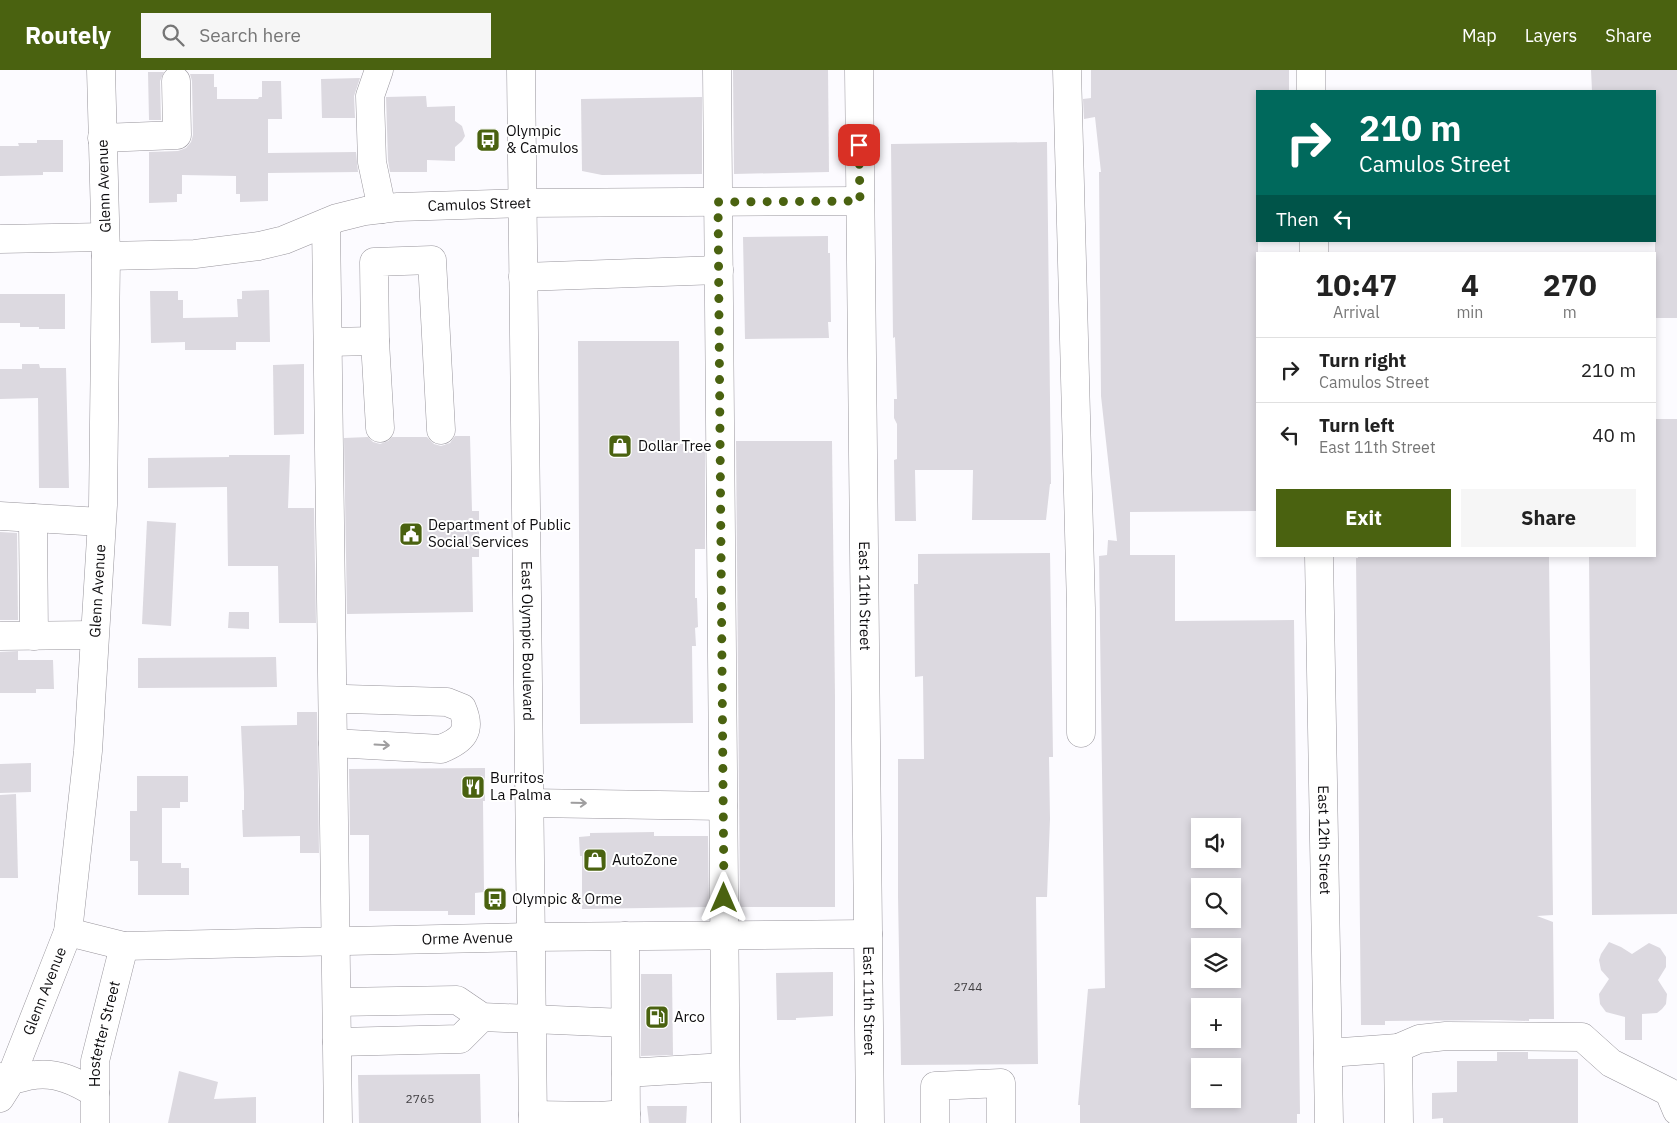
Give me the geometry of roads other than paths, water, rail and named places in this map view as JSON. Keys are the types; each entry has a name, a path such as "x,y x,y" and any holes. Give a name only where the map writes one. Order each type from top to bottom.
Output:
{"street":[{"name":"Glenn Avenue","path":"3,1085 68,932 88,751 102,522 106,247 101,70"},
{"path":"379,70 370,96 372,162 382,209"},
{"name":"East Olympic Boulevard","path":"521,70 533,1119"},
{"path":"717,70 726,1123"},
{"name":"East 11th Street","path":"859,70 870,1123"},
{"path":"1067,70 1081,590 1081,733"},
{"path":"1311,70 1311,90"},
{"path":"102,138 177,134 176,81"},
{"name":"Camulos Street","path":"0,239 195,254 259,246 284,240 337,218 365,211 398,207 522,203 860,201"},
{"path":"326,223 338,1123"},
{"path":"380,428 375,341 374,262 432,260 441,430"},
{"path":"523,277 719,270"},
{"path":"328,342 375,341"},
{"path":"0,516 102,522"},
{"path":"34,518 34,636"},
{"name":"East 12th Street","path":"1319,557 1329,1123"},
{"path":"0,636 94,635"},
{"path":"332,700 447,702 462,708 466,716 467,727 463,736 454,744 441,748 333,743"},
{"path":"530,803 723,806"},
{"name":"Orme Avenue","path":"68,932 124,946 530,937 868,934"},
{"path":"533,1119 626,1118 625,936"},
{"name":"Hostetter Street","path":"95,1123 95,1061 124,946"},
{"path":"337,1002 457,1000 482,1017 625,1023"},
{"path":"337,1042 460,1039 482,1017"},
{"path":"1328,1053 1398,1048 1419,1039 1446,1036 1582,1037 1611,1063 1674,1096"},
{"path":"1398,1048 1399,1123"},
{"path":"626,1073 725,1067"},
{"path":"3,1085 34,1075 52,1075 78,1082 95,1094"},
{"path":"935,1123 935,1086 1001,1083 1001,1123"}],"place":[{"name":"Olympic & Camulos","path":"488,140"},
{"name":"Dollar Tree","path":"620,446"},
{"name":"Department of Public Social Services","path":"411,534"},
{"name":"Burritos La Palma","path":"473,787"},
{"name":"AutoZone","path":"595,860"},
{"name":"Olympic & Orme","path":"495,899"},
{"name":"Arco","path":"657,1017"}]}
